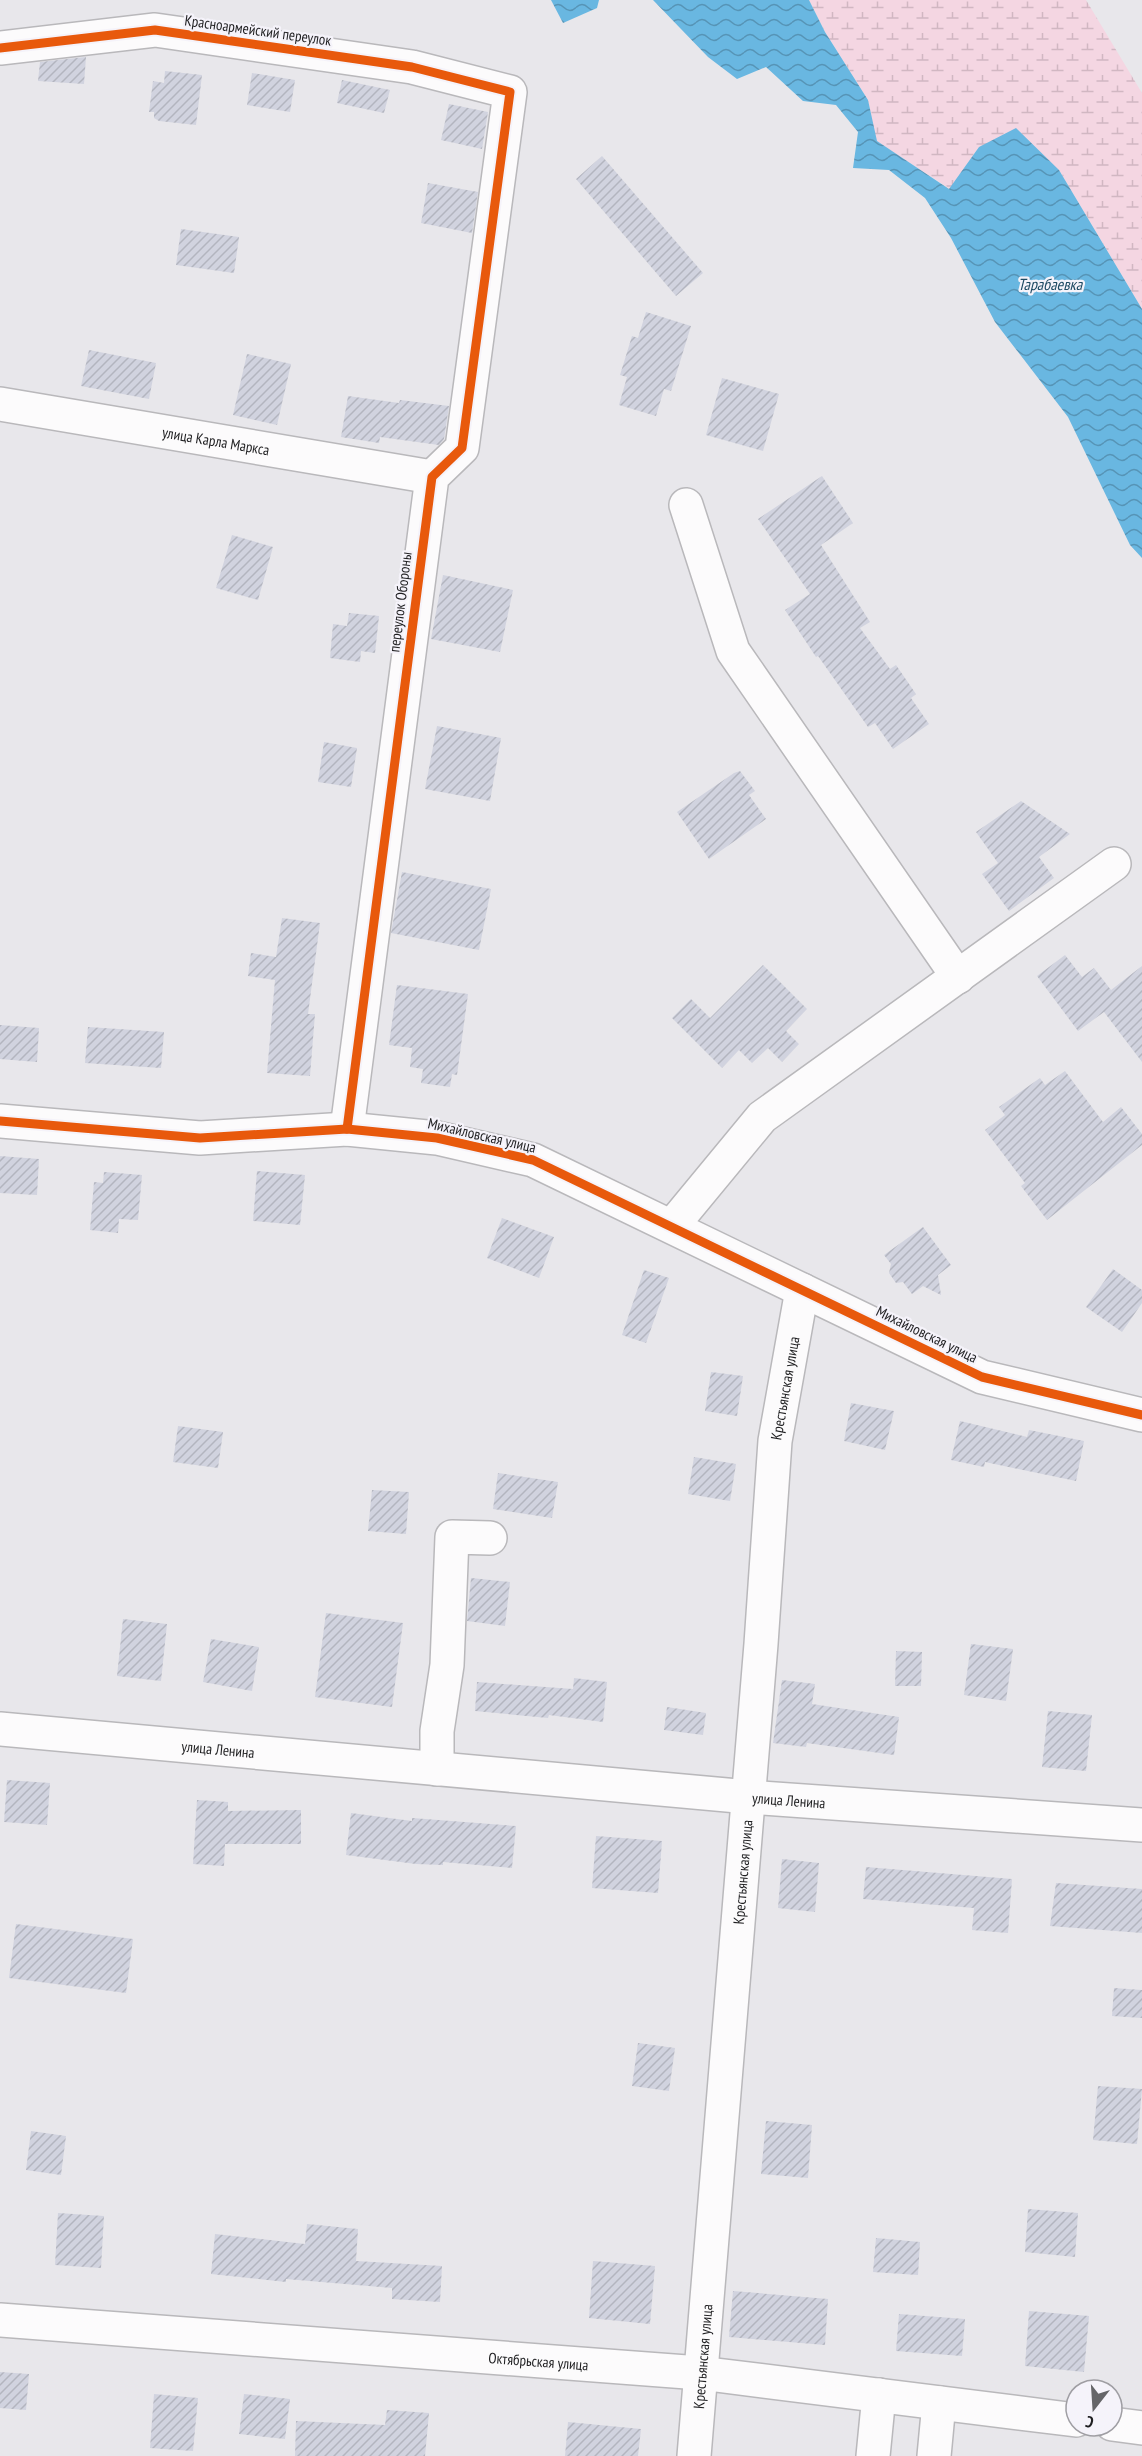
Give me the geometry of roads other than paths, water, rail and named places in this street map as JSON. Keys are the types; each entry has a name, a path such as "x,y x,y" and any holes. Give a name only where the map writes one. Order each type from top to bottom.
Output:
{"street":[{"name":"Красноармейский переулок","path":"0,48 155,30 412,67 510,92 462,448 432,477"},
{"name":"улица Карла Маркса","path":"0,404 432,477"},
{"name":"переулок Обороны","path":"347,1129 432,477"},
{"path":"686,506 733,651 958,977"},
{"path":"672,1226 762,1117 1114,864"},
{"name":"Михайловская улица","path":"0,1121 200,1138 347,1129 437,1138 533,1160 982,1377 1142,1415"},
{"name":"Крестьянская улица","path":"694,2456 749,1797 775,1441 801,1290"},
{"path":"437,1769 437,1731 447,1665 452,1537 490,1538"},
{"name":"улица Ленина","path":"0,1729 749,1797 1142,1825"},
{"name":"Октябрьская улица","path":"0,2320 700,2373 1064,2419"},
{"path":"873,2456 879,2395"},
{"path":"934,2456 939,2403"},
{"path":"1124,2426 1142,2428"}],"water":[{"path":"551,0 599,0 597,8 563,23"},
{"name":"Тарабаевка","path":"653,0 809,0 825,32 868,100 877,141 949,189 979,147 1016,128 1059,170 1142,309 1142,558 1130,545 1068,417 995,322 951,238 925,198 889,170 853,168 858,132 836,105 803,101 766,67 737,79 708,57"}]}
